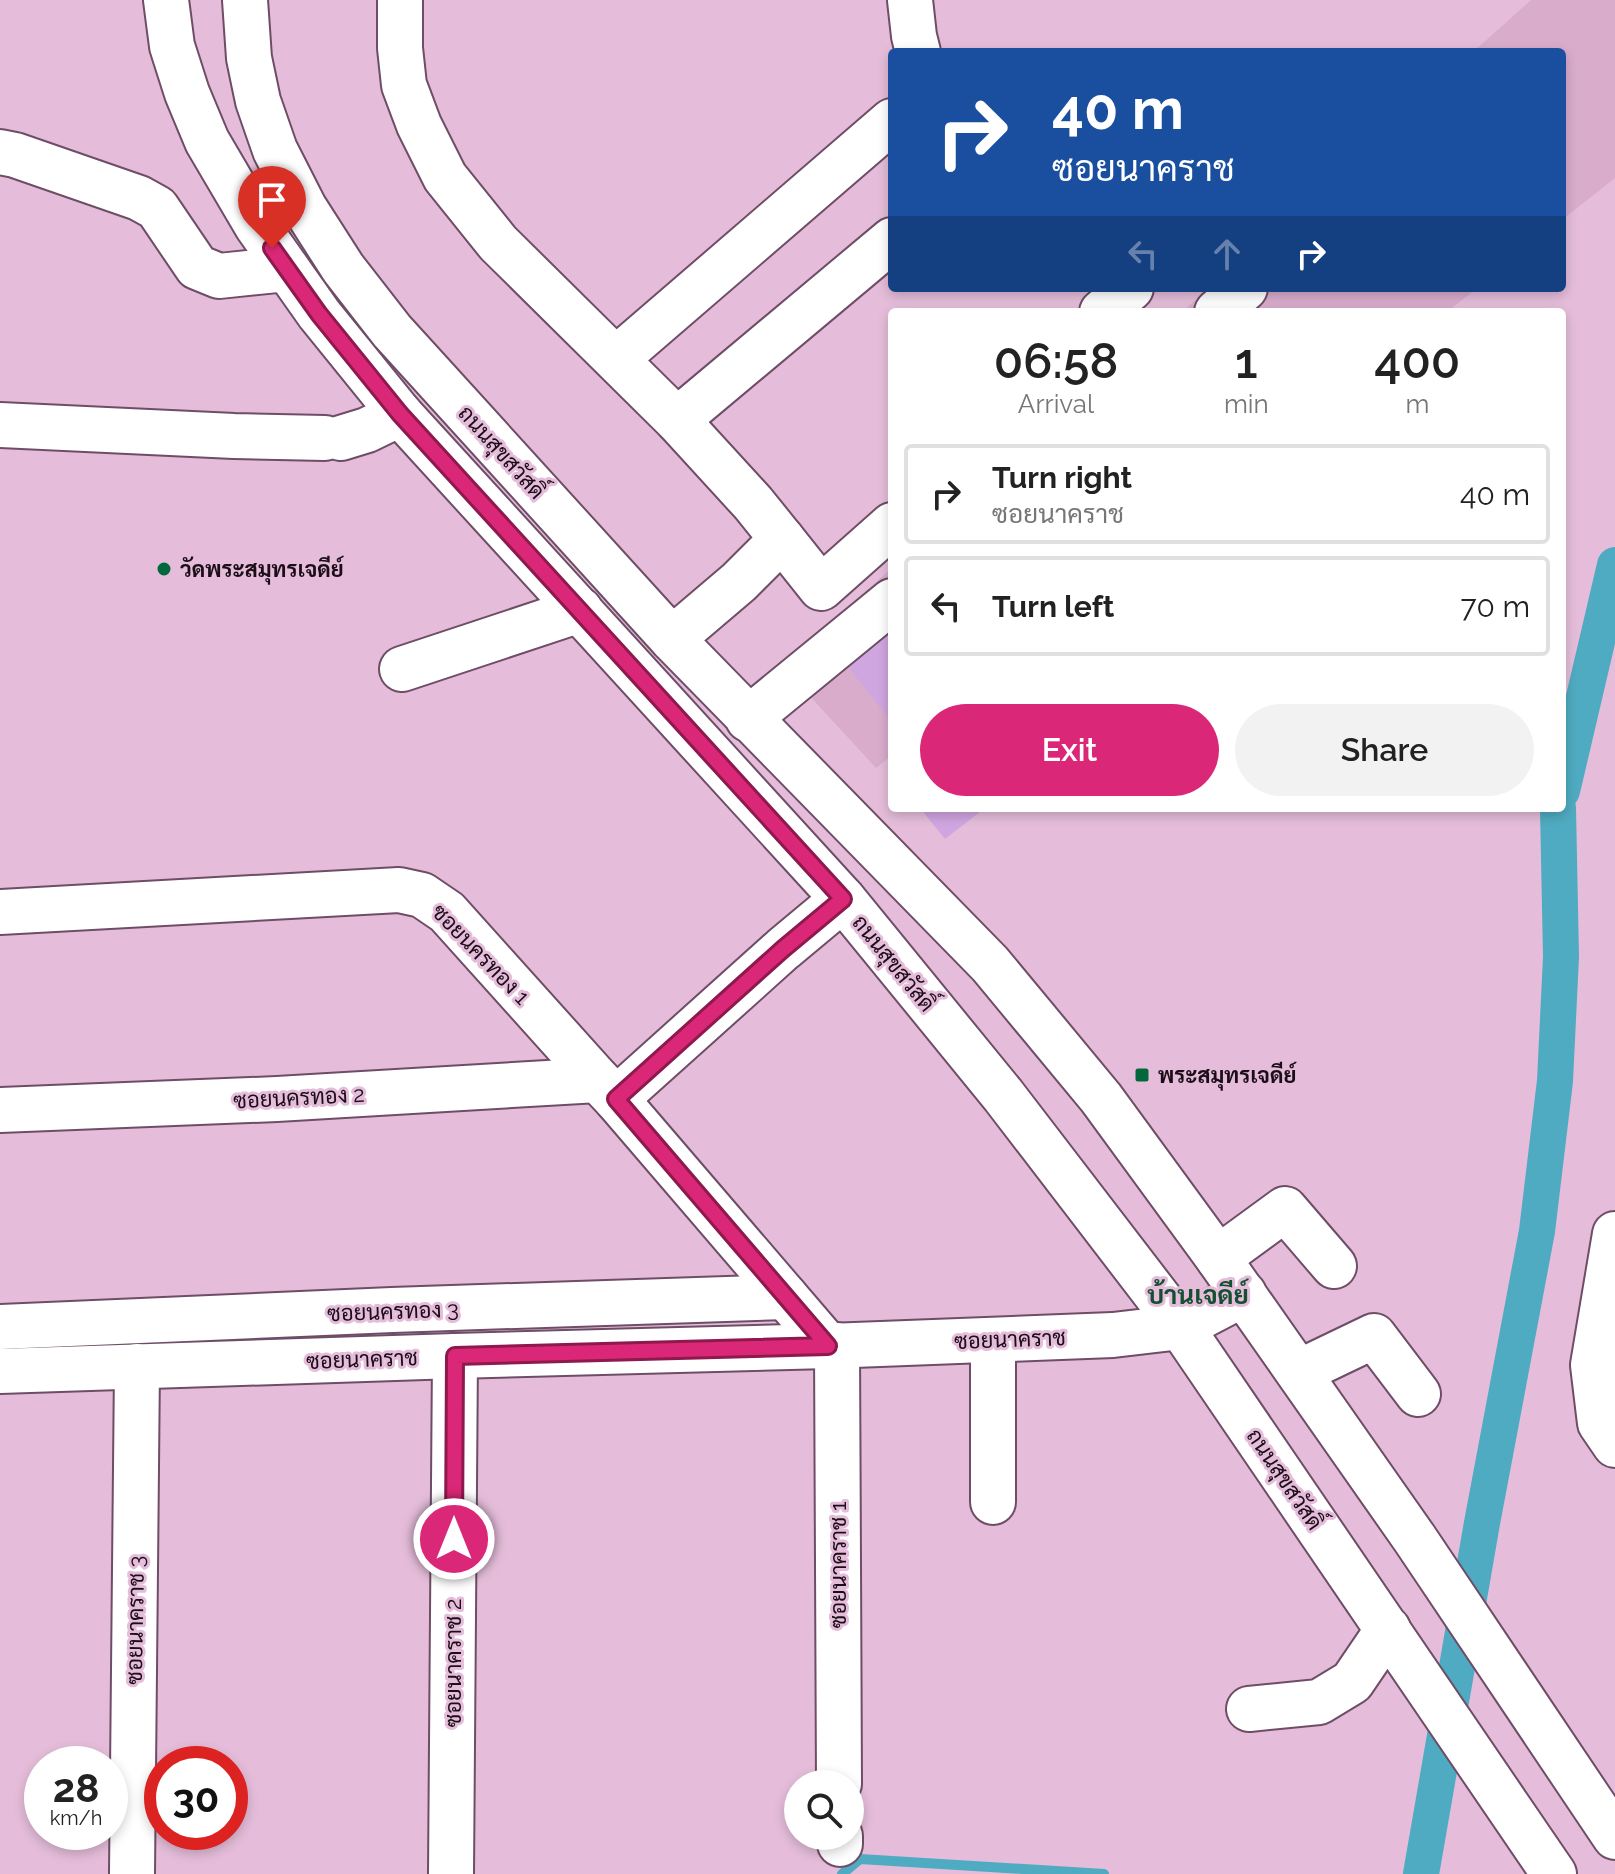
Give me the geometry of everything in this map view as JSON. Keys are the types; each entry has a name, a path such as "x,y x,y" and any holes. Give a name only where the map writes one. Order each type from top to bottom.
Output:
{"street":[{"name":"ถนนสุขสวัสดิ์","path":"166,0 172,46 207,141 257,226 319,314 400,414 843,899 1003,1095 1181,1327 1554,1874"},
{"name":"ถนนสุขสวัสดิ์","path":"245,0 249,58 258,101 275,150 304,207 343,268 392,331 672,639 990,964 1101,1098 1299,1372 1615,1837"},
{"path":"400,0 404,85 419,125 445,177 498,243 677,420 753,503 821,588 888,529"},
{"path":"910,0 917,48"},
{"path":"616,359 888,124"},
{"path":"0,152 139,198 157,208 197,267 219,276 287,269"},
{"path":"677,420 888,243"},
{"path":"1107,308 1126,292"},
{"path":"1222,308 1240,292"},
{"path":"0,425 333,438 367,430 400,414"},
{"path":"672,639 739,582 782,539"},
{"path":"748,719 888,604"},
{"path":"402,669 580,610"},
{"name":"ซอยนครทอง 1","path":"0,912 399,890 422,895 447,912 832,1346"},
{"path":"607,1089 843,899"},
{"name":"ซอยนครทอง 2","path":"0,1110 607,1089"},
{"path":"1218,1258 1285,1209 1334,1266"},
{"path":"1615,1234 1593,1365 1600,1423 1615,1445"},
{"name":"ซอยนาคราช","path":"0,1371 1113,1335 1181,1327 1244,1294"},
{"name":"ซอยนครทอง 3","path":"0,1327 786,1297"},
{"path":"1299,1372 1374,1336 1418,1394"},
{"path":"993,1340 993,1502"},
{"name":"ซอยนาคราช 1","path":"832,1346 839,1770"},
{"name":"ซอยนาคราช 2","path":"451,1874 455,1356"},
{"name":"ซอยนาคราช 3","path":"132,1874 137,1366"},
{"path":"1249,1709 1319,1702 1352,1682 1392,1634"}],"shaded area":[{"path":"1531,0 1615,0 1615,178 1566,217 1566,48 1477,48"},
{"path":"1204,292 1472,292 1452,308 1186,308"},
{"path":"888,571 888,758 876,768 781,665"}],"building":[{"path":"888,634 888,717 848,667"},
{"path":"923,812 980,812 945,839"}],"waterway":[{"path":"1566,774 1615,565"},
{"path":"1421,1874 1537,1231 1555,1081 1561,957 1558,812"},
{"path":"842,1874 860,1859 1104,1874"}],"place":[{"name":"วัดพระสมุทรเจดีย์","path":"164,569"},
{"name":"พระสมุทรเจดีย์","path":"1142,1075"}],"district":[{"name":"บ้านเจดีย์","path":"1198,1295"}],"route":[{"path":"272,248 319,314 400,414 843,899 616,1099 828,1346 455,1356 454,1539"}]}
